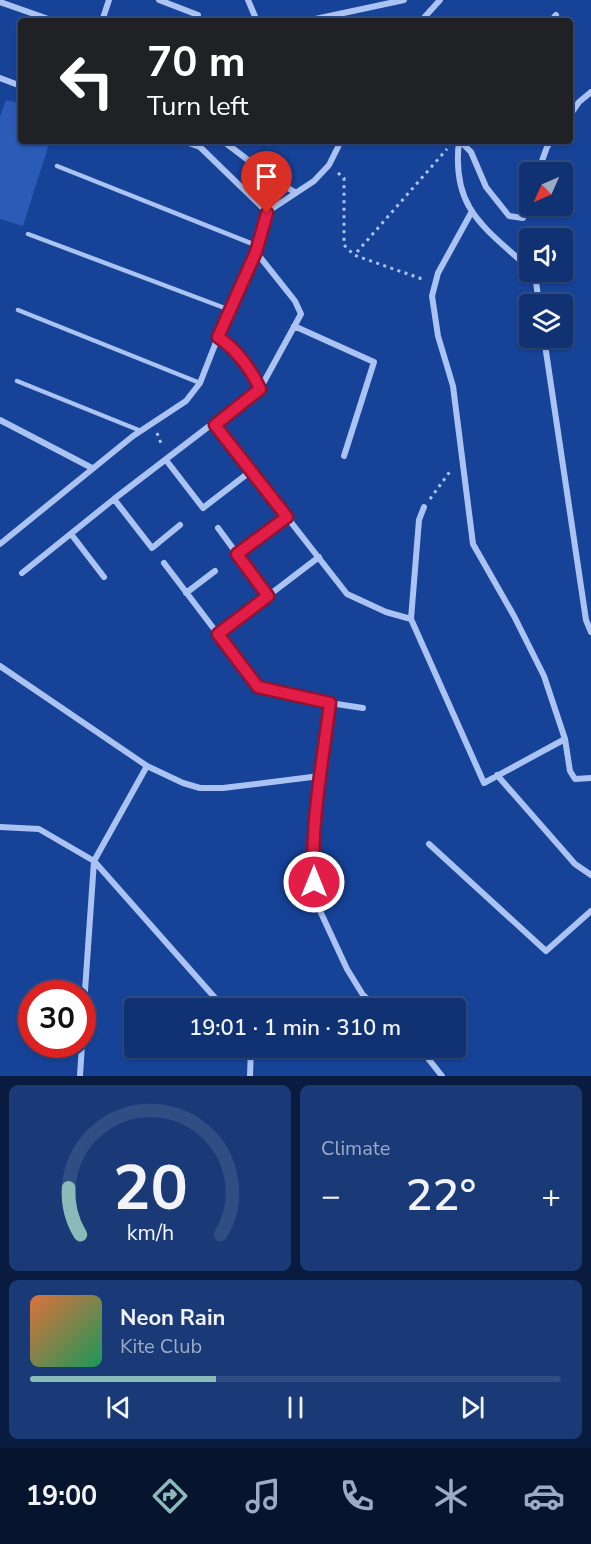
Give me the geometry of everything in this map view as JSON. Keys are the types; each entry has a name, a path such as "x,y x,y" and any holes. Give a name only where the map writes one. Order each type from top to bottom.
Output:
{"street":[{"path":"103,18 109,0"},
{"path":"159,0 198,15 197,18"},
{"path":"248,0 256,18"},
{"path":"320,18 404,0"},
{"path":"424,18 440,0"},
{"path":"0,2 45,18"},
{"path":"0,78 18,85"},
{"path":"573,111 591,92"},
{"path":"192,144 200,147 267,213"},
{"path":"227,144 296,193"},
{"path":"0,544 92,468 186,401 200,382 257,249 267,213 314,181 328,165 339,144"},
{"path":"460,144 458,155 461,192 471,213 519,259"},
{"path":"463,144 471,152 486,187 509,216 523,218 524,216"},
{"path":"542,162 549,144"},
{"path":"471,213 438,273 432,296 438,336 453,386 473,544 514,616 544,676 565,738 570,771 575,779 591,778"},
{"path":"22,573 114,499 260,389 301,314 295,301 257,249"},
{"path":"294,326 374,362 344,456"},
{"path":"218,337 253,373 260,389"},
{"path":"545,348 586,620 591,632"},
{"path":"0,420 92,468"},
{"path":"215,425 347,594 386,612 411,619"},
{"path":"166,460 203,508 251,471"},
{"path":"114,499 152,548 180,525"},
{"path":"424,507 419,520 411,619 484,783 565,738"},
{"path":"237,554 287,517"},
{"path":"218,528 268,596"},
{"path":"71,534 104,577"},
{"path":"218,634 319,557"},
{"path":"164,563 258,687 363,708"},
{"path":"186,593 215,571"},
{"path":"0,666 147,766 183,783 200,788 223,788 320,776"},
{"path":"330,703 320,776 313,864 315,900 347,969 366,998"},
{"path":"86,980 94,861 147,766"},
{"path":"497,775 575,864 591,875"},
{"path":"0,827 39,830 94,861 215,998"},
{"path":"429,844 546,951 591,911"},
{"path":"80,1076 81,1058"},
{"path":"250,1076 251,1058"},
{"path":"428,1058 442,1076"}],"lane":[{"path":"57,166 257,249"},
{"path":"28,234 230,310"},
{"path":"18,310 200,382"},
{"path":"17,381 141,431"}],"path":[{"path":"357,252 452,145"},
{"path":"328,165 344,178 344,245 354,255 435,284"},
{"path":"151,425 159,436 166,460"},
{"path":"424,507 454,464 462,460"}],"shaded area":[{"path":"6,100 18,103 18,144 49,144 23,226 0,219 0,117"}],"route":[{"path":"267,213 256,252 218,337 253,373 260,389 215,425 287,517 237,554 268,596 218,634 258,687 330,703 320,776 313,864 314,882"}]}
